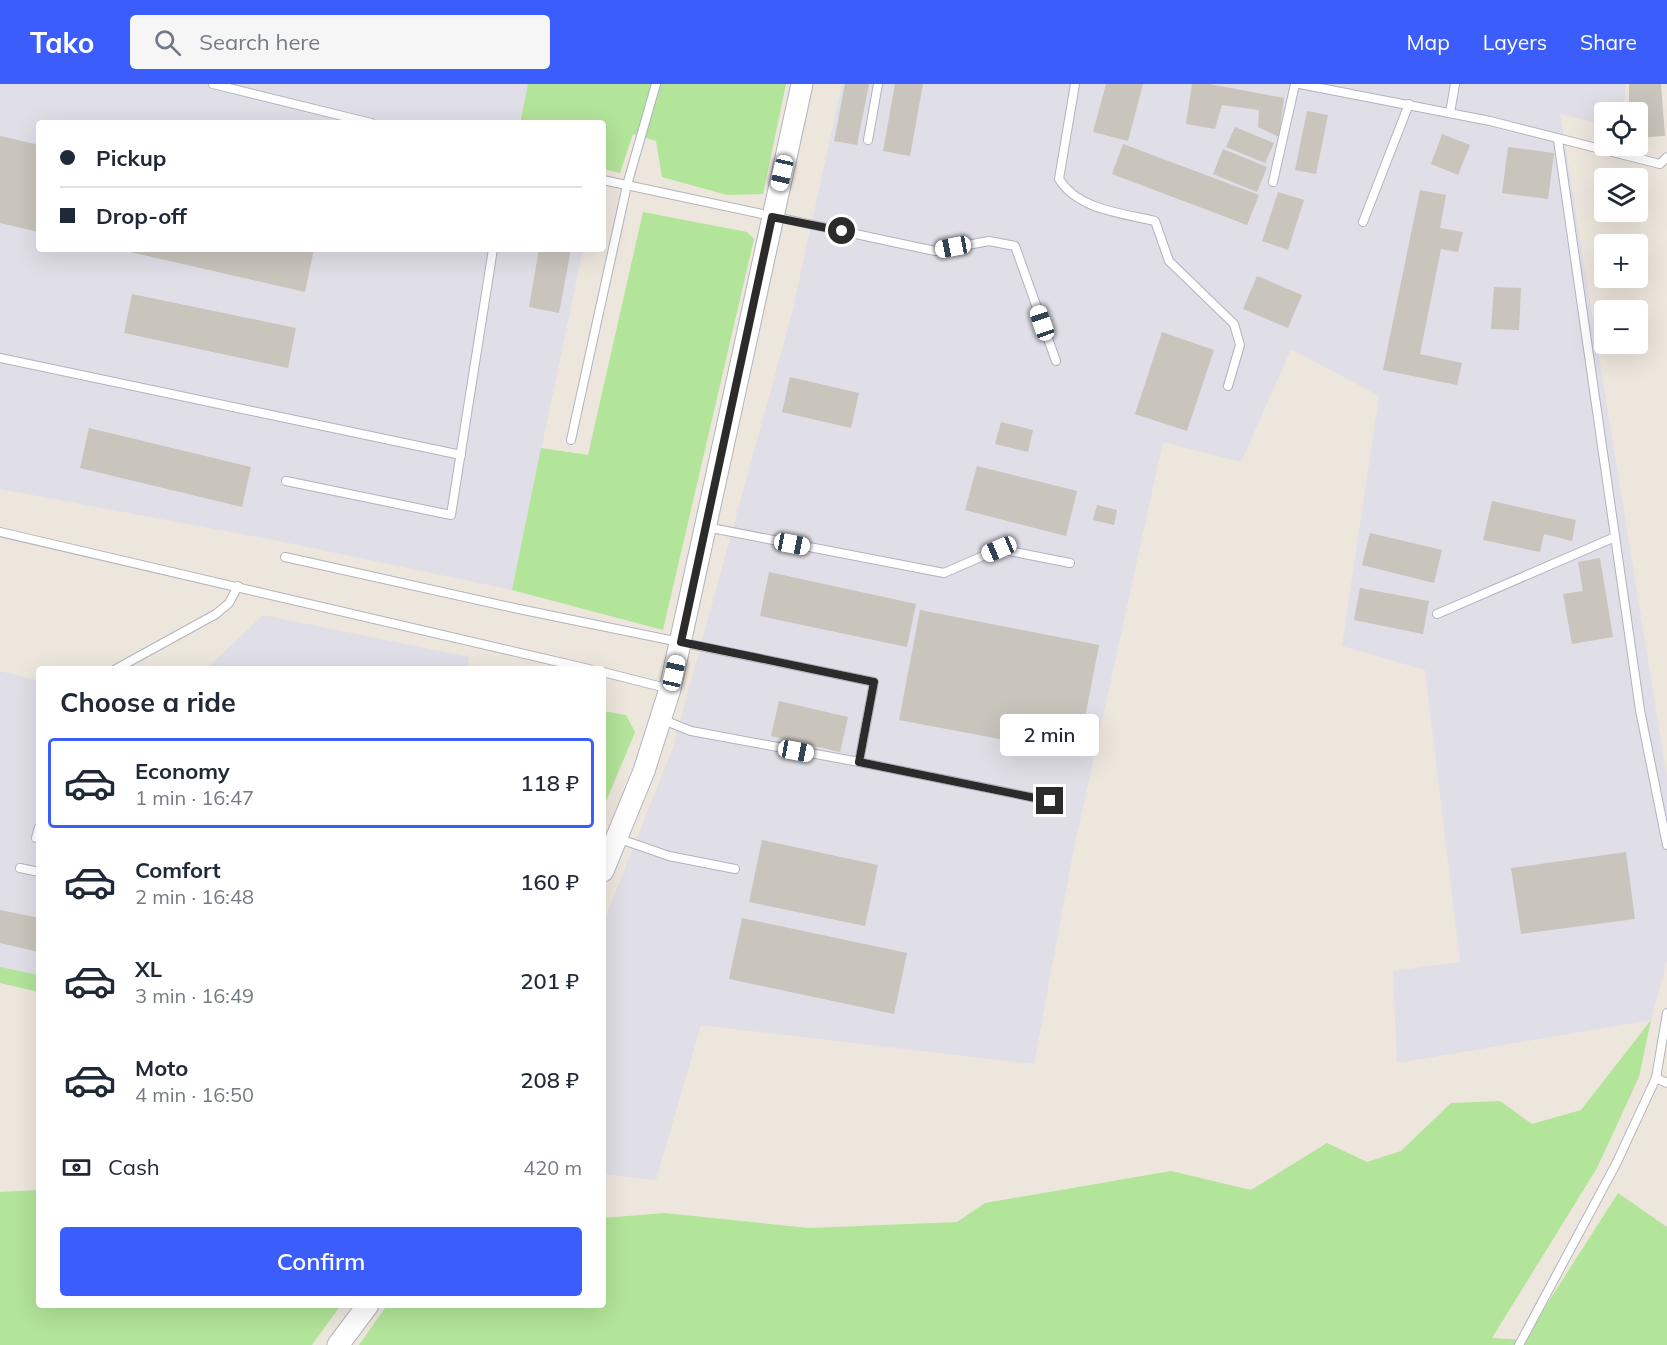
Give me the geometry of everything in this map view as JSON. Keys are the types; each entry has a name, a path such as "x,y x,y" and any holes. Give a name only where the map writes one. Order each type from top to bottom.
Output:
{"street":[{"path":"606,864 644,771 670,689 802,84"},
{"path":"338,1345 366,1308"}],"lane":[{"path":"213,84 359,120"},
{"path":"571,440 627,185 656,84"},
{"path":"868,140 878,84"},
{"path":"1075,84 1059,179 1068,193 1094,206 1155,221 1169,261 1234,324 1240,345 1228,386"},
{"path":"1273,182 1295,84"},
{"path":"1300,84 1450,113 1660,164 1667,157"},
{"path":"1450,113 1455,84"},
{"path":"1363,222 1409,104"},
{"path":"1558,140 1640,710 1667,845"},
{"path":"606,181 935,251 989,241 1015,246 1056,361"},
{"path":"286,481 451,515 493,252"},
{"path":"0,358 461,455"},
{"path":"706,527 944,573 999,549 1070,562"},
{"path":"0,532 576,666"},
{"path":"1437,614 1615,537"},
{"path":"285,557 874,682 859,762"},
{"path":"121,666 216,614 230,603 238,586"},
{"path":"606,673 670,689"},
{"path":"660,719 691,731 1050,801"},
{"path":"617,837 669,856 735,869"},
{"path":"20,868 36,871"},
{"path":"1519,1345 1616,1164 1656,1078 1667,1013"},
{"path":"1656,1078 1667,1083"}],"shaded area":[{"path":"0,84 528,84 520,120 36,120 36,252 582,252 512,590 279,541 0,489"},
{"path":"842,84 1626,84 1624,102 1594,102 1594,122 1560,114 1594,325 1594,354 1599,354 1667,778 1667,961 1651,1020 1397,1063 1393,971 1460,962 1425,670 1342,646 1379,396 1291,349 1241,462 1163,442 1073,853 1034,1064 701,1025 656,1180 606,1174 606,916 672,750 792,313"},
{"path":"263,615 469,657 468,666 209,666"},
{"path":"0,671 36,680 36,974 0,967"}],"green space":[{"path":"528,84 786,84 763,194 727,195 662,177 656,141 633,134 620,173 606,170 606,120 521,120"},
{"path":"643,212 747,232 754,239 663,630 512,590 541,448 588,455"},
{"path":"606,712 626,715 635,732 606,802"},
{"path":"0,967 36,974 36,991 0,983"},
{"path":"1651,1020 1639,1077 1597,1168 1492,1338 1524,1340 1618,1193 1667,1227 1667,1345 359,1345 385,1308 606,1308 606,1218 664,1213 809,1228 957,1222 985,1203 1171,1171 1251,1190 1327,1143 1367,1162 1401,1151 1451,1103 1500,1101 1532,1124 1581,1110"},
{"path":"36,1190 36,1308 339,1308 312,1345 0,1345 0,1192"}],"building":[{"path":"845,84 869,84 857,145 834,141"},
{"path":"895,84 923,84 910,156 883,151"},
{"path":"1106,84 1143,84 1128,141 1093,132"},
{"path":"1192,84 1209,84 1284,98 1279,137 1258,127 1259,110 1222,105 1215,129 1186,124"},
{"path":"1629,84 1661,84 1665,136 1648,137 1648,102 1629,102"},
{"path":"1307,111 1328,115 1316,174 1295,170"},
{"path":"1235,127 1274,143 1265,163 1226,147"},
{"path":"1442,134 1470,145 1458,175 1431,164"},
{"path":"0,136 36,144 36,231 0,223"},
{"path":"1123,144 1259,195 1247,225 1112,174"},
{"path":"1508,147 1554,153 1548,199 1502,193"},
{"path":"1223,149 1267,167 1257,192 1213,174"},
{"path":"1420,190 1446,195 1440,228 1463,232 1458,252 1441,249 1420,354 1462,363 1457,385 1383,370"},
{"path":"1278,192 1304,200 1288,250 1262,241"},
{"path":"130,252 313,252 305,292"},
{"path":"538,252 570,252 559,313 529,307"},
{"path":"1257,276 1302,295 1288,328 1243,309"},
{"path":"1494,287 1521,288 1519,330 1491,329"},
{"path":"132,294 296,328 288,368 124,333"},
{"path":"1162,332 1214,350 1187,431 1135,414"},
{"path":"790,377 859,393 851,428 782,412"},
{"path":"1001,422 1033,430 1028,452 995,444"},
{"path":"89,428 251,467 242,507 80,468"},
{"path":"977,466 1077,491 1066,536 965,510"},
{"path":"1492,501 1576,520 1572,541 1544,534 1540,552 1483,540"},
{"path":"1097,505 1117,510 1114,525 1093,520"},
{"path":"1370,533 1442,550 1434,583 1362,565"},
{"path":"1600,558 1613,637 1572,644 1563,594 1583,591 1578,562"},
{"path":"769,572 916,604 907,647 760,616"},
{"path":"1360,588 1429,601 1423,634 1354,620"},
{"path":"920,610 1099,645 1078,754 899,720"},
{"path":"779,701 848,717 840,752 771,736"},
{"path":"762,840 878,865 865,926 749,902"},
{"path":"1626,852 1635,919 1521,934 1511,868"},
{"path":"0,910 36,917 36,951 0,943"},
{"path":"742,918 907,953 894,1014 729,979"}],"route":[{"path":"842,231 772,217 681,642 874,682 859,762 1050,801"}]}
